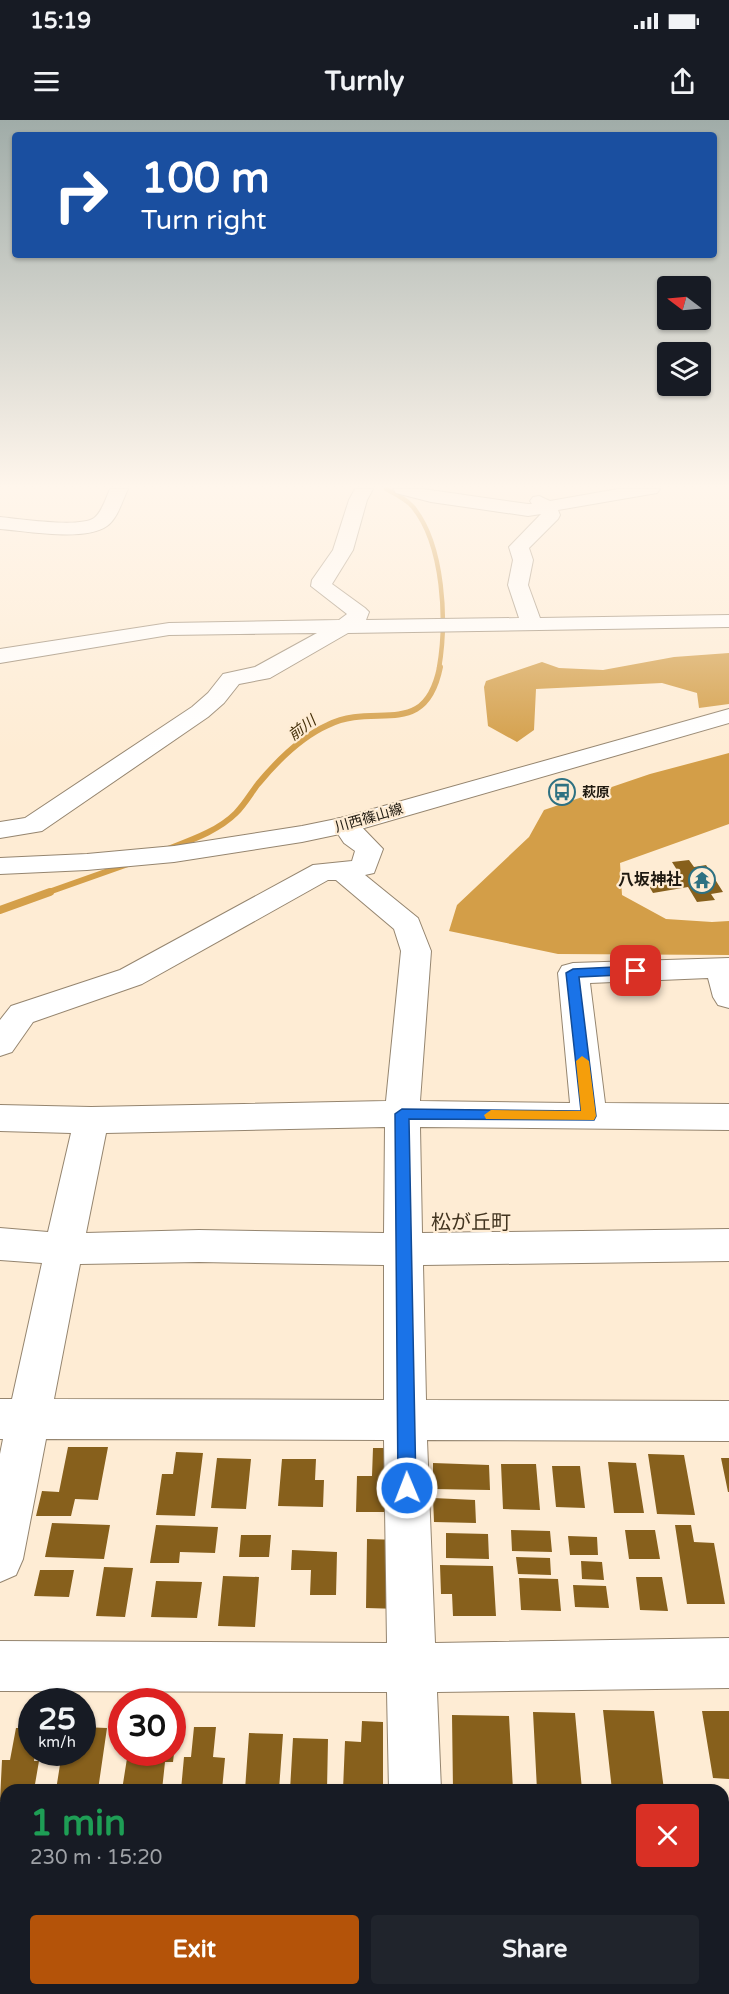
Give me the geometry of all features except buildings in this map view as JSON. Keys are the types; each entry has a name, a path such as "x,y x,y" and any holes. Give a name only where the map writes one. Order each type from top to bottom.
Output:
{"street":[{"path":"0,830 33,825 200,712 216,698 231,679 262,673 355,620 358,612 321,586 324,576"},
{"path":"520,576 518,585 532,625"},
{"path":"0,656 169,629 729,621"},
{"name":"川西篠山線","path":"0,866 113,862 176,856 264,842 347,845 729,716"},
{"name":"川西篠山線","path":"0,883 179,873 313,847 347,845 729,733"},
{"path":"0,1044 11,1016 131,977 323,871 347,845 408,925 416,951 402,1114 405,1421 415,1784"},
{"path":"589,1116 573,973 726,977"},
{"path":"0,1118 91,1120 402,1114 729,1117"},
{"path":"0,1559 15,1419 63,1249 91,1120"},
{"path":"0,1244 63,1249 199,1246 404,1249 729,1245"},
{"path":"15,1419 729,1421"},
{"path":"0,1666 411,1667 729,1663"}],"shaded area":[{"path":"729,653 729,704 699,708 697,693 662,683 536,689 534,730 517,742 488,726 484,687 486,681 542,662 559,668 603,670 674,657"},
{"path":"729,753 729,824 620,863 622,895 666,919 729,921 729,955 558,954 449,931 457,905 529,837 544,810 650,774"}],"waterway":[{"name":"前川","path":"439,668 443,629 440,576"},
{"name":"前川","path":"168,849 204,834 229,819 281,758 318,730 346,719 411,712 423,704 433,690 440,667"},
{"name":"前川","path":"46,893 128,864"},
{"name":"前川","path":"0,910 50,892"}],"slow traffic":[{"path":"491,1115 589,1116 582,1061"}],"place":[{"name":"萩原","path":"562,792"},
{"name":"八坂神社","path":"702,880"}],"district":[{"name":"松が丘町","path":"471,1223"}],"route":[{"path":"407,1488 402,1114 589,1116 573,973 636,971"}]}
